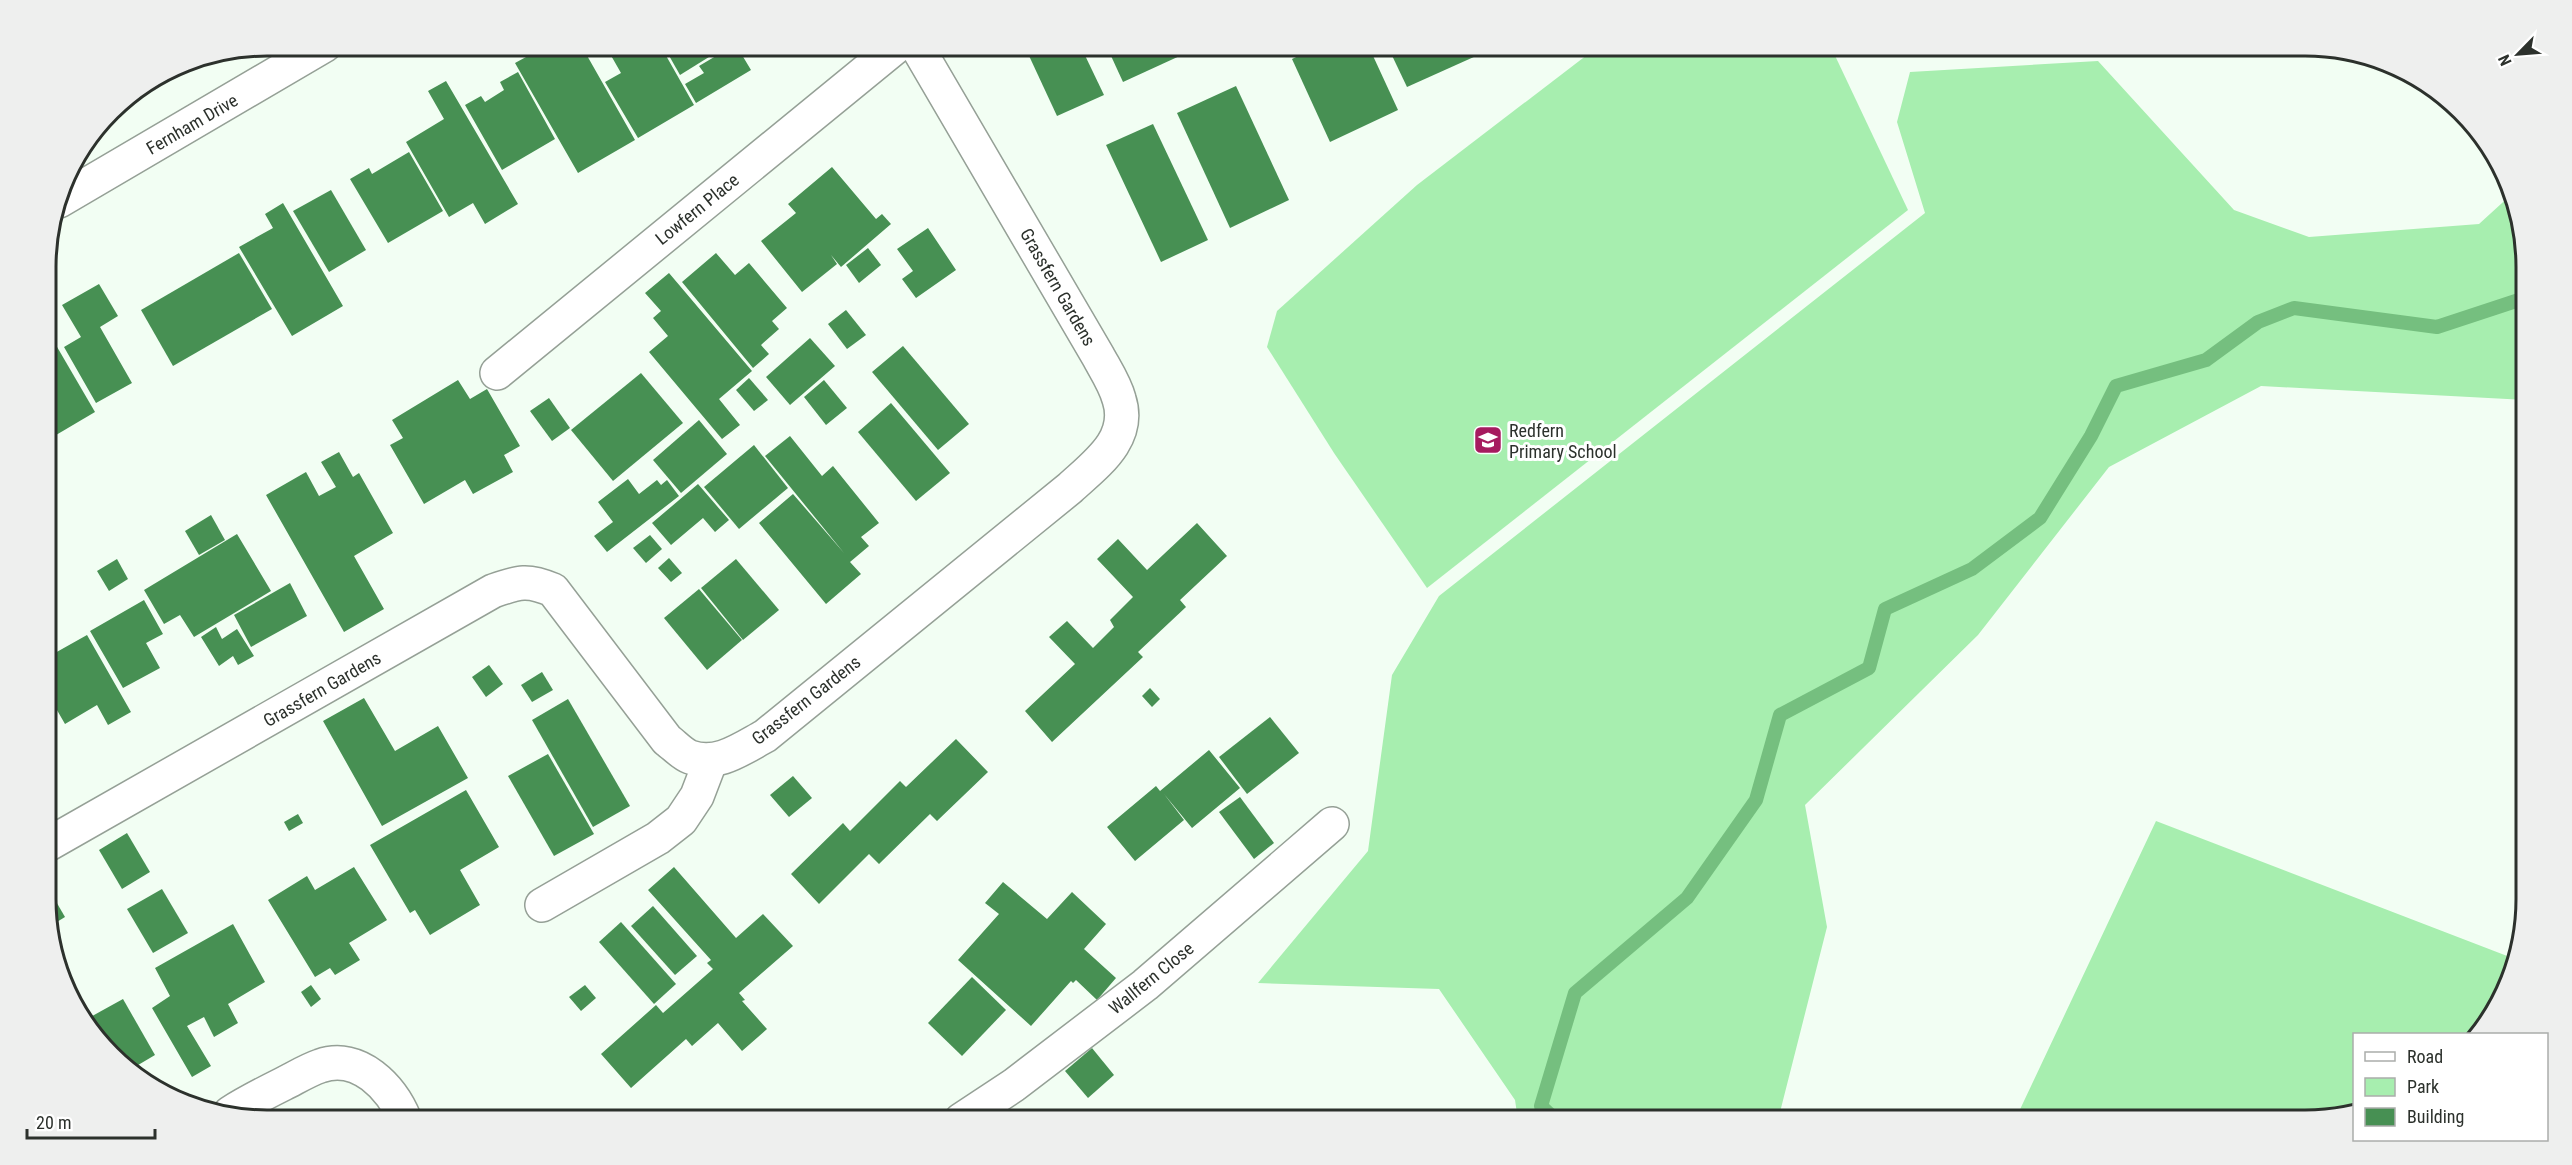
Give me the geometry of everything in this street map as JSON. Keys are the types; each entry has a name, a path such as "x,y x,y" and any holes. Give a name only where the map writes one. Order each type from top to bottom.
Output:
{"street":[{"name":"Fernham Drive","path":"68,196 306,56"},
{"name":"Lowfern Place","path":"497,373 885,56"},
{"name":"Grassfern Gardens","path":"56,840 494,591 516,584 535,582 553,590 667,740 688,757 710,762 734,753 765,736 1070,488 1098,462 1116,441 1122,422 1120,399 1098,356 922,56"},
{"path":"542,905 658,838 681,820 697,796 710,762"},
{"name":"Wallfern Close","path":"977,1110 1014,1085 1145,985 1332,824"},
{"path":"239,1108 321,1065 338,1063 374,1076 389,1089 400,1110"}],"green space":[{"path":"1586,56 1835,56 1908,210 1427,588 1334,453 1267,347 1277,311 1417,185"},
{"path":"2098,61 2234,210 2309,237 2479,224 2505,200 2516,253 2516,399 2261,386 2109,467 1978,635 1805,805 1827,927 1781,1109 1516,1109 1515,1100 1439,989 1258,983 1368,851 1392,675 1439,596 1925,213 1897,122 1910,72"},
{"path":"2156,821 2508,956 2495,992 2468,1033 2353,1033 2353,1104 2319,1109 2020,1109"}],"building":[{"path":"528,56 587,56 635,140 578,173 515,63"},
{"path":"611,56 666,56 694,105 638,138 605,82 621,73"},
{"path":"669,56 711,56 680,75"},
{"path":"716,56 743,56 751,70 696,103 685,84 704,73 699,66"},
{"path":"1029,56 1085,56 1104,95 1057,116"},
{"path":"1111,56 1180,56 1123,82"},
{"path":"1298,56 1373,56 1398,110 1330,142 1292,59"},
{"path":"1392,56 1476,56 1407,87"},
{"path":"518,72 555,139 502,170 465,105 481,96 485,102 504,90 500,82"},
{"path":"446,81 518,204 485,224 473,203 449,217 406,142 444,119 428,91"},
{"path":"1236,86 1289,200 1230,228 1177,113"},
{"path":"1153,124 1208,240 1161,262 1106,145"},
{"path":"409,152 443,211 388,243 350,179 369,168 372,174"},
{"path":"832,167 876,219 882,214 891,224 841,267 831,255 837,264 802,292 761,241 796,213 788,204"},
{"path":"331,190 366,250 329,272 293,211"},
{"path":"283,203 343,306 292,336 239,247 273,228 265,214"},
{"path":"928,228 956,270 916,298 902,279 913,271 897,249"},
{"path":"868,248 881,265 859,283 846,265"},
{"path":"239,253 272,309 173,366 141,310"},
{"path":"716,253 735,275 749,263 787,308 772,321 779,329 761,345 769,354 753,368 682,282"},
{"path":"669,273 752,371 719,399 740,425 722,439 649,352 668,336 653,318 661,311 645,293"},
{"path":"99,284 118,316 100,327 132,383 96,403 64,347 81,337 62,305"},
{"path":"846,310 866,335 847,349 828,324"},
{"path":"810,338 835,366 790,405 766,377"},
{"path":"56,345 95,412 56,435"},
{"path":"903,346 969,424 938,450 872,372"},
{"path":"641,373 683,423 613,481 571,430"},
{"path":"749,378 768,400 754,411 736,390"},
{"path":"458,380 470,399 487,389 520,446 504,455 513,472 473,494 465,480 424,504 390,445 403,438 392,420"},
{"path":"824,380 847,408 826,425 804,397"},
{"path":"549,398 570,428 552,441 530,411"},
{"path":"891,403 950,473 916,501 858,432"},
{"path":"699,420 727,454 681,493 653,460"},
{"path":"790,436 822,476 833,466 879,523 861,537 869,546 850,562 861,574 826,604 759,523 793,494 844,553 765,456"},
{"path":"754,445 788,488 739,529 704,487"},
{"path":"339,452 353,477 359,473 393,533 354,556 384,609 344,632 266,495 306,472 319,496 336,487 321,462"},
{"path":"628,479 639,494 657,480 661,485 667,480 679,496 607,552 594,536 613,522 598,502"},
{"path":"698,484 729,520 715,532 703,518 671,545 652,523"},
{"path":"211,515 225,540 199,555 185,531"},
{"path":"1197,523 1227,556 1180,600 1186,607 1138,652 1143,657 1052,742 1025,711 1075,664 1049,637 1067,621 1093,648 1114,627 1110,620 1133,597 1097,559 1118,539 1147,570"},
{"path":"237,534 271,591 194,637 180,615 164,624 144,590"},
{"path":"650,535 662,549 646,563 633,548"},
{"path":"669,558 682,573 671,582 658,568"},
{"path":"117,559 128,579 109,591 97,571"},
{"path":"736,559 779,610 743,640 701,588"},
{"path":"290,583 307,616 251,647 234,615"},
{"path":"699,589 742,640 707,670 664,618"},
{"path":"144,600 163,634 146,643 160,668 123,688 90,631"},
{"path":"216,627 222,639 237,629 254,656 238,665 233,656 219,666 201,637"},
{"path":"87,635 131,712 108,725 97,705 65,724 56,708 56,652"},
{"path":"489,665 503,684 486,697 472,677"},
{"path":"542,672 553,690 532,702 521,685"},
{"path":"1150,688 1160,699 1152,707 1142,696"},
{"path":"364,698 395,751 438,726 468,778 382,826 323,721"},
{"path":"568,699 630,806 593,827 532,720"},
{"path":"1270,717 1299,753 1247,794 1219,757"},
{"path":"956,739 988,772 937,821 930,814 879,864 869,854 819,904 791,874 843,823 850,831 900,781 906,787"},
{"path":"1209,750 1240,788 1192,828 1164,794 1184,820 1135,861 1107,827 1156,786 1160,791"},
{"path":"548,754 594,834 554,856 508,776"},
{"path":"793,776 812,798 789,817 770,795"},
{"path":"466,790 499,847 460,870 480,905 430,935 415,910 410,913 370,845"},
{"path":"1240,797 1274,843 1254,859 1219,812"},
{"path":"298,814 303,823 289,831 284,822"},
{"path":"127,833 150,872 122,889 99,850"},
{"path":"354,867 387,920 349,943 360,960 335,975 330,968 315,977 268,900 307,876 315,890"},
{"path":"674,867 736,938 763,914 793,946 739,993 745,1000 742,1001 767,1029 742,1051 718,1023 692,1046 686,1039 631,1088 601,1054 656,1005 663,1013 713,969 707,963 711,960 648,890"},
{"path":"1003,882 1047,919 1072,892 1106,924 1084,949 1116,978 1097,1000 1076,980 1073,983 1071,981 1031,1026 958,960 999,914 985,903"},
{"path":"162,889 188,933 153,953 127,909"},
{"path":"56,902 65,917 57,922"},
{"path":"653,906 697,956 675,975 631,926"},
{"path":"621,922 676,984 654,1004 599,942"},
{"path":"233,924 265,982 228,1004 238,1023 214,1037 204,1017 187,1026 211,1066 192,1077 152,1008 170,996 155,968"},
{"path":"972,977 1006,1010 962,1056 928,1023"},
{"path":"311,985 321,999 311,1007 301,992"},
{"path":"585,985 596,998 581,1011 569,997"},
{"path":"123,999 155,1055 137,1065 117,1048 91,1016"},
{"path":"1092,1048 1114,1075 1088,1098 1065,1071"}],"waterway":[{"path":"1545,1109 1541,1106 1575,993 1687,898 1756,800 1780,715 1869,668 1885,609 1972,569 2040,518 2091,436 2116,386 2206,360 2258,322 2294,308 2437,327 2516,301"}],"place":[{"name":"Redfern Primary School","path":"1488,440"}]}
